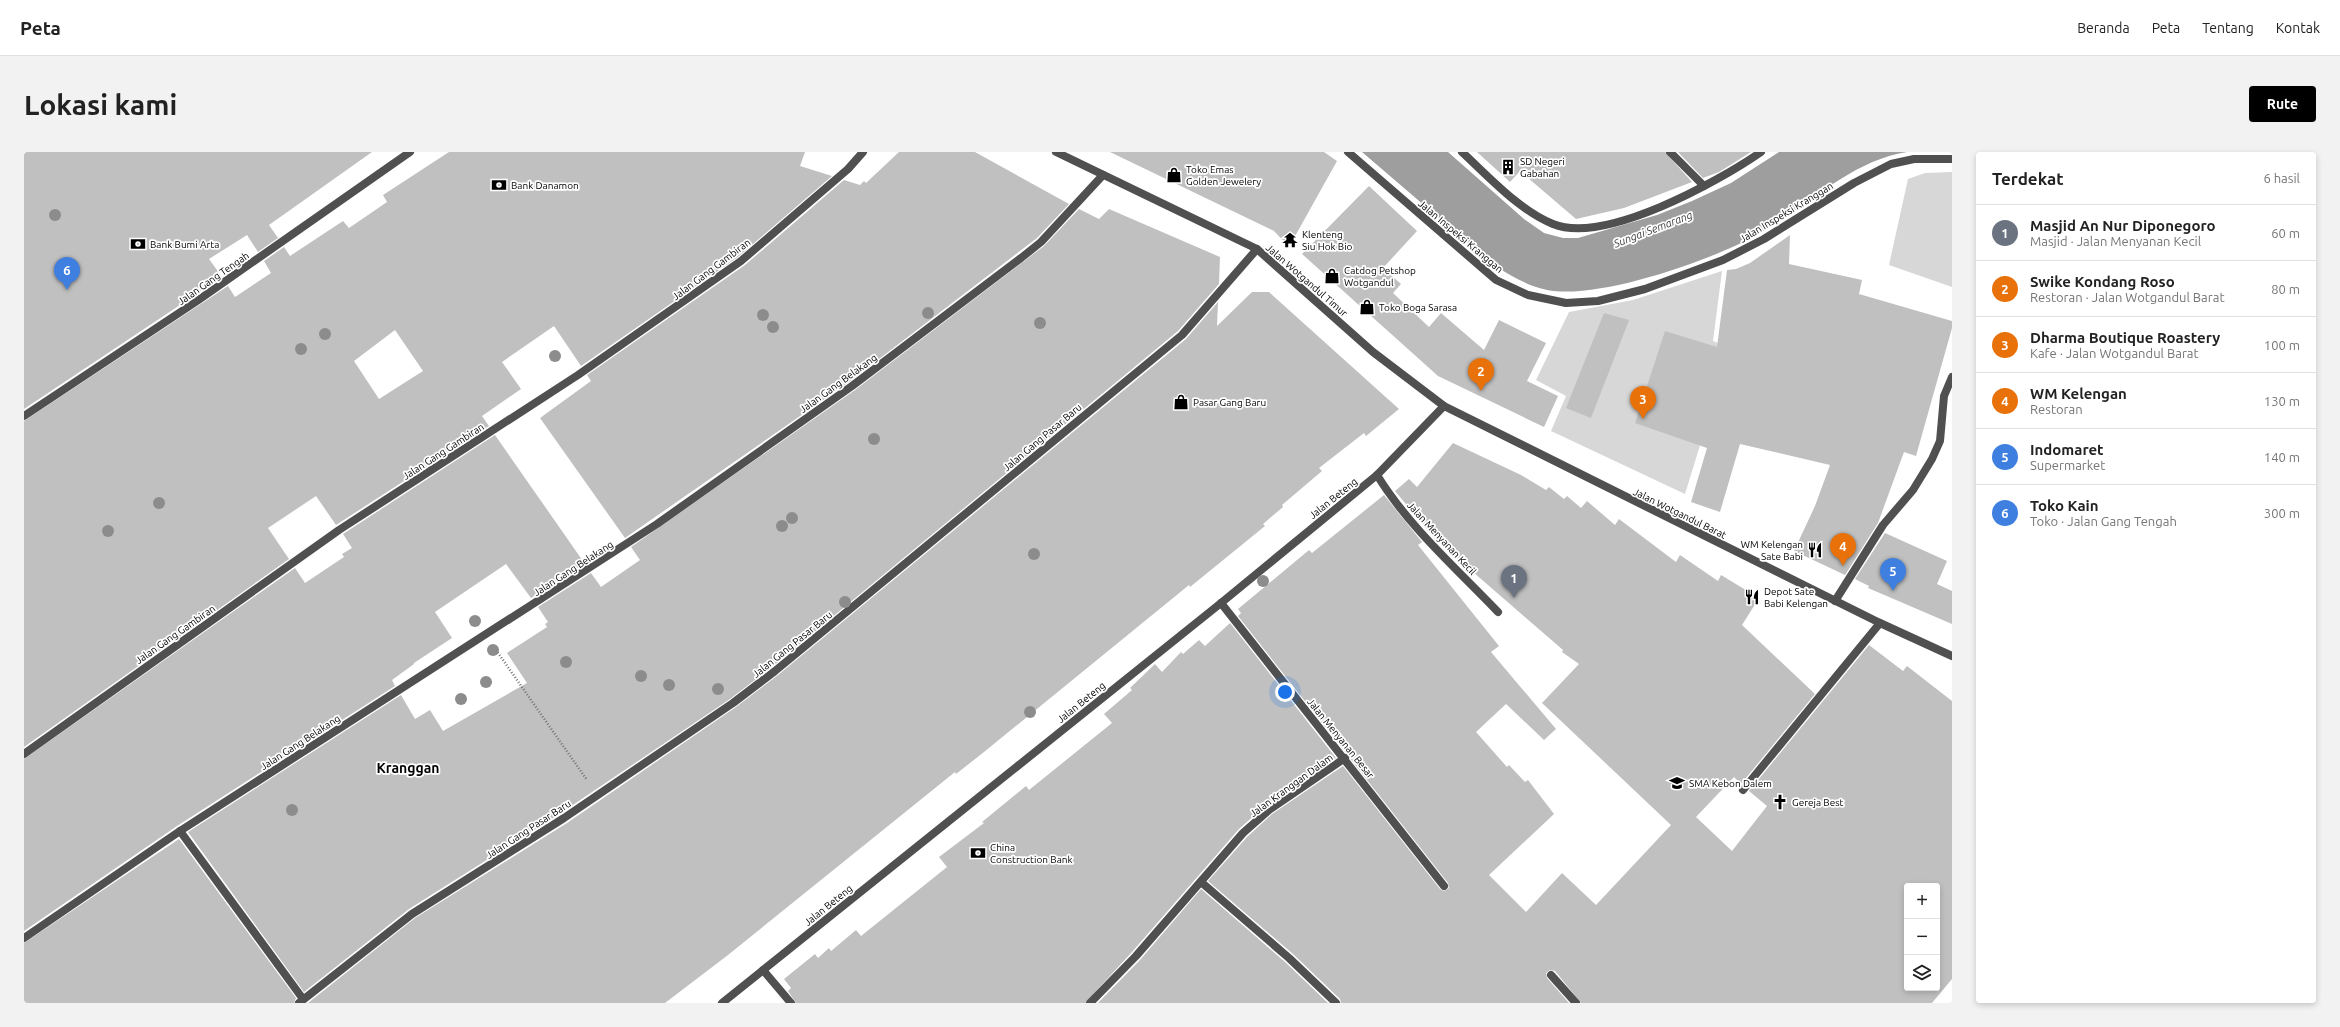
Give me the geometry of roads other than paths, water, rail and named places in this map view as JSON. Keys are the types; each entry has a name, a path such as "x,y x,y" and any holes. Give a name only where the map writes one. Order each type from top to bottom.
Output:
{"street":[{"name":"Jalan Gang Tengah","path":"24,416 197,302 410,152"},
{"name":"Jalan Gang Gambiran","path":"24,754 339,530 578,375 741,261 848,169 863,152"},
{"name":"Jalan Wotgandul Timur","path":"1056,152 1257,249 1373,352 1444,406"},
{"name":"Jalan Inspeksi Kranggan","path":"1348,152 1496,280 1528,295 1566,303 1598,301 1645,289 1723,260 1764,239 1854,182 1891,164 1914,160 1952,159"},
{"path":"1462,152 1492,180 1539,218 1568,228 1586,228 1609,224 1642,213 1704,186 1761,152"},
{"path":"1670,152 1704,186"},
{"name":"Jalan Gang Belakang","path":"24,938 180,831 486,636 657,524 852,386 1041,242 1103,175"},
{"name":"Jalan Gang Pasar Baru","path":"301,1001 412,914 598,795 733,703 775,671 1176,340 1257,249"},
{"path":"1835,601 1883,525 1913,490 1932,459 1940,441 1944,396 1952,377"},
{"name":"Jalan Beteng","path":"722,1003 1221,603 1377,475 1444,406"},
{"name":"Jalan Wotgandul Barat","path":"1444,406 1835,601 1952,656"},
{"name":"Jalan Menyanan Kecil","path":"1377,475 1389,494 1426,538 1498,612"},
{"name":"Jalan Menyanan Besar","path":"1221,603 1345,758 1444,886"},
{"path":"1742,790 1880,623"},
{"name":"Jalan Kranggan Dalam","path":"1090,1003 1136,956 1243,833 1264,815 1345,758"},
{"path":"180,831 301,1001"},
{"path":"1201,882 1289,958 1336,1003"},
{"path":"763,970 791,1003"},
{"path":"1551,974 1576,1003"}],"water":[{"name":"Sungai Semarang","path":"1362,152 1448,152 1524,219 1544,233 1563,238 1578,238 1657,215 1692,201 1731,183 1779,152 1907,152 1886,157 1847,175 1774,225 1735,246 1682,267 1653,276 1623,284 1569,292 1547,290 1533,286 1513,277 1495,266"}],"place":[{"name":"SD Negeri Gabahan","path":"1508,167"},
{"name":"Toko Emas Golden Jewelery","path":"1174,175"},
{"name":"Bank Danamon","path":"499,185"},
{"name":"Klenteng Siu Hok Bio","path":"1290,240"},
{"name":"Bank Bumi Arta","path":"138,244"},
{"name":"Catdog Petshop Wotgandul","path":"1332,276"},
{"name":"Toko Kain","path":"67,290"},
{"name":"Toko Boga Sarasa","path":"1367,307"},
{"name":"Swike Kondang Roso","path":"1481,391"},
{"name":"Pasar Gang Baru","path":"1181,402"},
{"name":"Dharma Boutique Roastery","path":"1643,419"},
{"name":"WM Kelengan Sate Babi","path":"1815,550"},
{"name":"WM Kelengan","path":"1843,566"},
{"name":"Indomaret","path":"1893,591"},
{"name":"Depot Sate Babi Kelengan","path":"1752,597"},
{"name":"Masjid An Nur Diponegoro","path":"1514,598"},
{"name":"SMA Kebon Dalem","path":"1677,783"},
{"name":"Gereja Best","path":"1780,802"},
{"name":"China Construction Bank","path":"978,853"}],"district":[{"name":"Kranggan","path":"408,768"}]}
